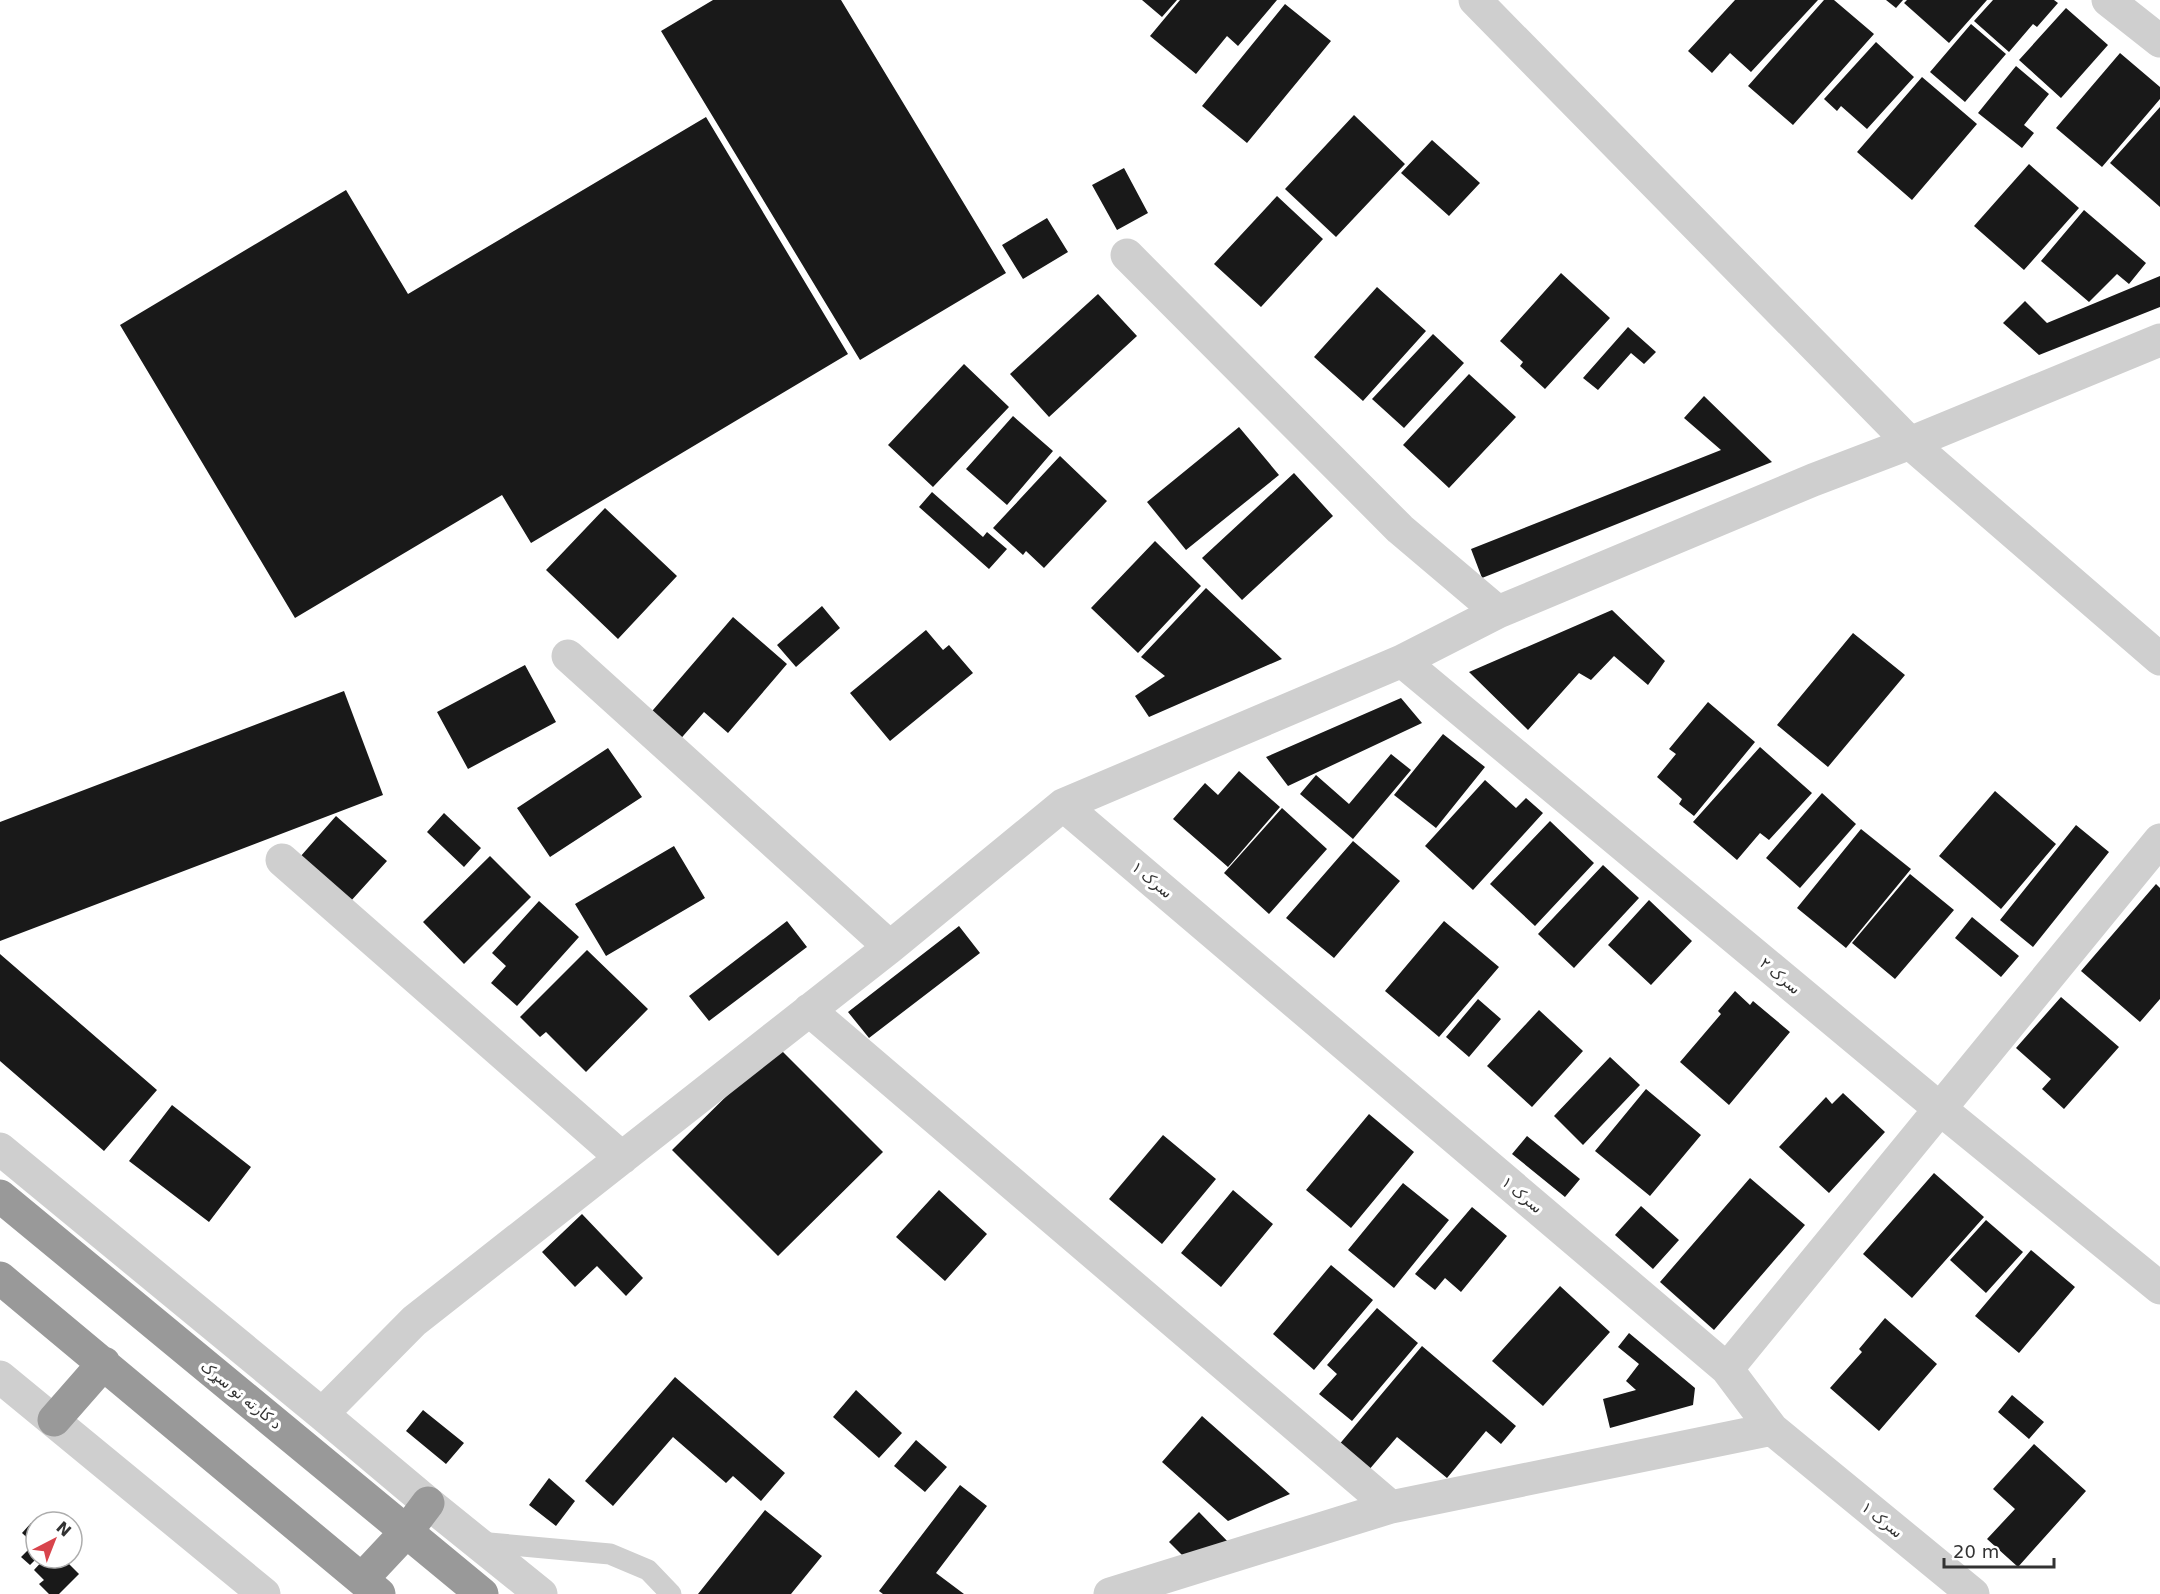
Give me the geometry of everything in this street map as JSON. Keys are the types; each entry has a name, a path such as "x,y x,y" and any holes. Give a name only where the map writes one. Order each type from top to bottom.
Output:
{"highway":[{"name":"د کارته نو سړک","path":"0,1196 482,1594"},
{"path":"0,1278 371,1587 428,1503"},
{"path":"54,1420 104,1363"}],"street":[{"path":"1475,0 1910,443 2160,659"},
{"path":"2108,0 2160,41"},
{"path":"1127,255 1400,529 1498,612"},
{"path":"322,1414 414,1321 890,947 1063,805 1402,661 1498,612 1813,480 1910,443 2160,340"},
{"path":"568,656 890,947"},
{"name":"سرک ۲","path":"1402,661 1939,1108 2160,1288"},
{"name":"سرک ۱","path":"1063,805 1726,1369 1772,1429 1973,1594"},
{"path":"1726,1369 2160,840"},
{"path":"282,860 622,1158"},
{"path":"809,1010 1391,1507"},
{"path":"0,1149 428,1503 542,1594"},
{"path":"0,1377 264,1594"},
{"path":"1110,1594 1391,1507 1772,1429"}],"lane":[{"path":"478,1542 610,1554 648,1570 670,1594"}],"building":[{"path":"713,0 841,0 1006,273 860,360 661,31"},
{"path":"1142,0 1177,0 1162,17"},
{"path":"1180,0 1277,0 1238,46 1227,36 1196,74 1150,36"},
{"path":"1735,0 1818,0 1751,72 1730,53 1712,73 1688,51"},
{"path":"1824,0 1834,0 1874,34 1793,125 1748,86"},
{"path":"1886,0 1903,0 1896,8"},
{"path":"1907,0 1987,0 1949,43 1904,3"},
{"path":"1993,0 2054,0 2058,3 2037,27 2033,24 2009,52 1974,21"},
{"path":"1285,4 1331,41 1247,143 1202,106"},
{"path":"2066,8 2108,45 2061,98 2019,60"},
{"path":"1971,24 2006,54 1965,102 1930,72"},
{"path":"1876,42 1914,77 1867,129 1841,106 1837,111 1824,99"},
{"path":"2120,53 2160,87 2160,99 2102,167 2056,128"},
{"path":"2016,66 2049,94 2024,125 2034,133 2022,148 1978,113"},
{"path":"1922,77 1977,124 1912,200 1857,152"},
{"path":"2160,107 2160,207 2110,163"},
{"path":"1354,115 1405,164 1336,237 1285,189"},
{"path":"706,117 848,354 531,543 502,495 295,618 120,325 346,190 408,294"},
{"path":"1432,140 1480,183 1449,216 1401,173"},
{"path":"2029,164 2079,208 2024,270 1974,226"},
{"path":"1124,168 1148,213 1117,230 1092,185"},
{"path":"1277,196 1323,239 1261,307 1214,264"},
{"path":"2084,210 2146,263 2129,284 2117,274 2089,302 2041,261"},
{"path":"1047,218 1068,252 1023,279 1002,245"},
{"path":"1561,273 1610,318 1545,389 1520,366 1523,362 1500,341"},
{"path":"2160,276 2160,307 2039,355 2003,323 2025,301 2047,323"},
{"path":"1377,287 1426,331 1363,401 1314,357"},
{"path":"1098,294 1137,336 1049,417 1010,374"},
{"path":"1628,327 1656,352 1644,364 1631,353 1598,390 1583,378"},
{"path":"1433,334 1464,363 1404,428 1372,399"},
{"path":"964,364 1009,407 933,487 888,445"},
{"path":"1469,374 1516,417 1449,488 1403,445"},
{"path":"1704,396 1772,462 1482,578 1471,549 1721,450 1684,418"},
{"path":"1013,416 1053,451 1007,505 966,469"},
{"path":"1239,427 1279,475 1186,550 1147,502"},
{"path":"1060,456 1107,501 1044,568 1026,551 1023,555 993,528"},
{"path":"1294,473 1333,516 1242,600 1202,558"},
{"path":"932,492 983,537 987,532 1007,549 989,569 919,507"},
{"path":"605,508 677,576 618,639 546,570"},
{"path":"1155,541 1201,586 1138,653 1091,608"},
{"path":"1206,588 1282,659 1149,717 1135,696 1165,676 1141,657"},
{"path":"822,606 840,628 796,667 777,645"},
{"path":"1612,610 1665,661 1648,685 1614,656 1591,680 1579,673 1528,730 1469,672"},
{"path":"733,617 787,664 728,733 704,712 677,743 647,717"},
{"path":"926,630 943,650 949,645 973,673 890,741 850,693"},
{"path":"1853,633 1905,675 1828,767 1777,725"},
{"path":"525,665 556,722 468,769 437,712"},
{"path":"344,691 383,795 0,941 0,822"},
{"path":"1401,698 1422,723 1288,786 1266,757"},
{"path":"1708,702 1755,742 1694,816 1679,804 1682,799 1657,777 1676,754 1669,749"},
{"path":"1443,734 1485,767 1436,828 1394,795"},
{"path":"1760,747 1812,793 1769,840 1760,833 1737,860 1693,822"},
{"path":"608,748 642,797 550,857 517,808"},
{"path":"1391,754 1411,770 1353,839 1300,794 1316,775 1349,804"},
{"path":"1239,771 1280,807 1228,867 1173,819 1205,783 1218,795"},
{"path":"1485,780 1516,808 1526,798 1543,813 1473,890 1425,846"},
{"path":"1995,791 2056,844 2001,909 1939,856"},
{"path":"1822,793 1856,824 1800,888 1766,858"},
{"path":"1282,808 1327,849 1269,914 1224,873"},
{"path":"444,813 481,848 464,867 427,832"},
{"path":"336,816 387,861 350,902 300,857"},
{"path":"1550,821 1594,863 1535,926 1490,884"},
{"path":"2076,825 2109,852 2033,947 2000,920"},
{"path":"1861,829 1911,869 1846,948 1797,908"},
{"path":"1353,841 1400,881 1334,958 1286,918"},
{"path":"674,846 705,898 606,956 575,904"},
{"path":"490,856 531,897 464,964 423,922"},
{"path":"1603,865 1639,898 1574,968 1538,934"},
{"path":"1910,874 1954,910 1895,979 1852,943"},
{"path":"2156,884 2160,888 2160,999 2140,1022 2081,971"},
{"path":"1649,900 1692,941 1651,985 1608,945"},
{"path":"539,901 579,937 517,1006 491,983 506,966 492,953"},
{"path":"1972,917 2019,956 2001,977 1955,938"},
{"path":"787,921 807,947 709,1021 689,996"},
{"path":"1444,921 1499,967 1439,1037 1385,991"},
{"path":"959,926 980,953 869,1038 848,1012"},
{"path":"587,950 648,1009 586,1072 546,1032 540,1037 520,1017"},
{"path":"0,954 157,1090 104,1151 0,1061"},
{"path":"1735,991 1750,1005 1753,1001 1790,1032 1729,1105 1680,1062 1721,1014 1718,1011"},
{"path":"2061,997 2119,1047 2064,1109 2042,1089 2051,1079 2016,1048"},
{"path":"1478,999 1501,1019 1469,1057 1446,1037"},
{"path":"1539,1010 1583,1051 1532,1107 1487,1066"},
{"path":"777,1046 883,1152 778,1256 672,1150"},
{"path":"1610,1057 1640,1085 1583,1145 1554,1116"},
{"path":"1646,1089 1701,1135 1650,1196 1595,1151"},
{"path":"1843,1093 1885,1132 1829,1193 1779,1147 1826,1097 1832,1104"},
{"path":"172,1105 251,1167 209,1222 129,1161"},
{"path":"1369,1114 1414,1152 1351,1228 1306,1190"},
{"path":"1163,1135 1216,1179 1162,1244 1109,1199"},
{"path":"1527,1136 1580,1179 1565,1197 1512,1154"},
{"path":"1934,1173 1984,1217 1912,1298 1863,1254"},
{"path":"1750,1178 1805,1225 1714,1330 1660,1282"},
{"path":"1403,1183 1449,1220 1394,1288 1348,1250"},
{"path":"939,1190 987,1234 945,1281 896,1237"},
{"path":"1233,1190 1273,1224 1221,1287 1181,1253"},
{"path":"1641,1206 1679,1240 1653,1269 1615,1235"},
{"path":"1472,1207 1507,1236 1461,1292 1445,1278 1435,1290 1415,1274"},
{"path":"582,1214 643,1278 626,1296 597,1266 575,1287 542,1252"},
{"path":"1986,1220 2023,1252 1986,1293 1950,1260"},
{"path":"2031,1250 2075,1287 2019,1353 1975,1316"},
{"path":"1331,1265 1373,1300 1314,1370 1273,1334"},
{"path":"1560,1286 1610,1332 1543,1406 1492,1361"},
{"path":"1377,1308 1418,1343 1352,1421 1319,1394 1337,1374 1327,1365"},
{"path":"1885,1318 1937,1364 1879,1431 1830,1388 1862,1352 1859,1349"},
{"path":"1629,1333 1695,1388 1693,1405 1610,1428 1603,1399 1636,1390 1626,1381 1639,1364 1618,1347"},
{"path":"1422,1346 1516,1426 1501,1444 1486,1431 1447,1478 1397,1437 1362,1478 1332,1453"},
{"path":"675,1377 785,1473 761,1501 733,1476 726,1483 673,1437 613,1506 585,1481"},
{"path":"856,1390 902,1433 879,1458 833,1417"},
{"path":"2012,1395 2044,1422 2029,1439 1998,1412"},
{"path":"423,1410 464,1443 446,1464 406,1431"},
{"path":"1202,1416 1290,1494 1228,1521 1162,1462"},
{"path":"916,1440 947,1467 925,1492 894,1466"},
{"path":"2034,1444 2086,1491 2018,1567 1987,1539 2015,1509 1993,1489"},
{"path":"549,1478 575,1501 556,1526 529,1505"},
{"path":"960,1485 987,1506 936,1573 964,1594 883,1594 879,1591"},
{"path":"765,1510 822,1556 791,1594 698,1594"},
{"path":"1199,1512 1233,1547 1187,1560 1169,1542"},
{"path":"34,1570 75,1570 79,1574 59,1594 49,1594 39,1584 44,1580"}]}
